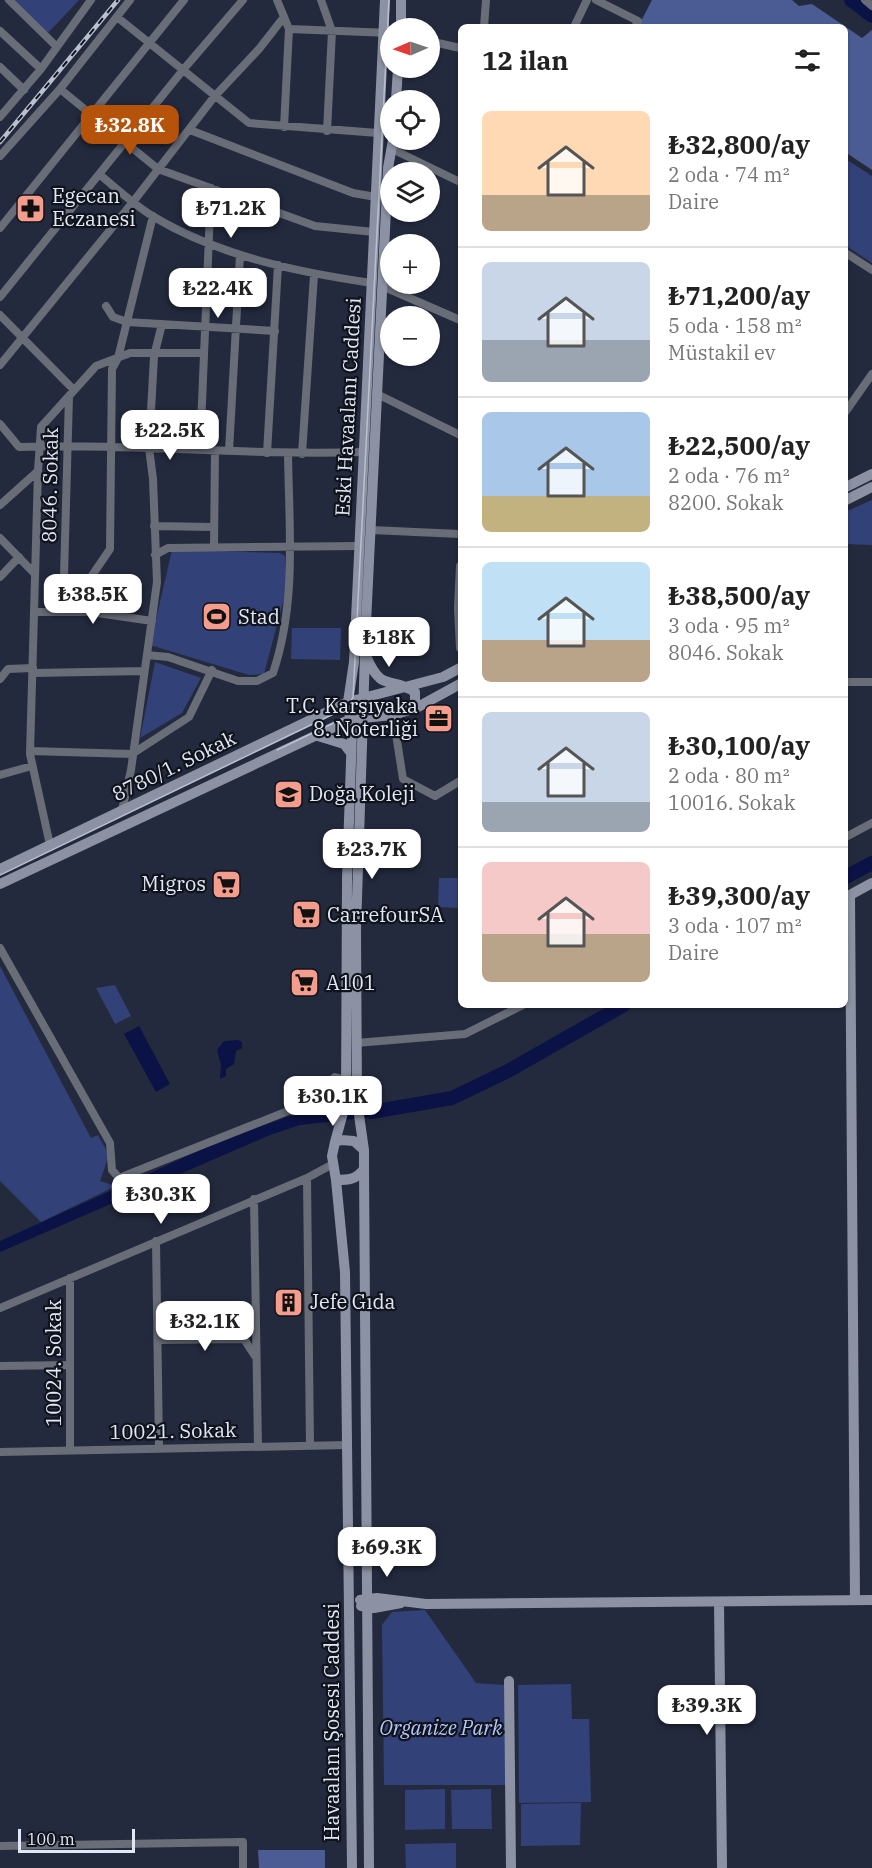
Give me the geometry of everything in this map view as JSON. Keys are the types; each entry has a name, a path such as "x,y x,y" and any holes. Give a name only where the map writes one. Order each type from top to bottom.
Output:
{"street":[{"path":"9,0 56,46"},
{"path":"0,117 41,69 90,0"},
{"path":"0,156 60,89 130,0"},
{"path":"0,228 184,0"},
{"path":"0,297 183,70 243,0"},
{"path":"277,0 289,29 284,127"},
{"path":"321,0 332,31 327,131"},
{"name":"Eski Havaalanı Caddesi","path":"385,0 386,18"},
{"path":"401,0 401,18"},
{"path":"484,24 486,0"},
{"path":"575,24 587,0"},
{"path":"596,0 609,3 638,21 636,24"},
{"path":"865,0 872,6"},
{"path":"117,17 249,123 327,131 378,133"},
{"path":"0,364 24,339 214,97 259,49 284,17"},
{"path":"289,29 380,33"},
{"path":"0,31 41,69"},
{"path":"440,43 458,48"},
{"path":"0,68 24,90"},
{"name":"Eski Havaalanı Caddesi","path":"350,1101 357,1086 356,929 377,394 377,285 374,232 383,78"},
{"path":"60,89 126,140 158,169 315,226 374,232"},
{"path":"190,130 353,193 376,197"},
{"name":"Eski Havaalanı Caddesi","path":"350,1101 346,1079 351,753 351,719 348,702 354,662 363,452 388,168 392,150"},
{"path":"404,150 458,181"},
{"path":"99,174 153,216 208,245 314,275 377,285 458,319"},
{"path":"200,450 211,188"},
{"path":"91,612 91,577 110,549 112,369 118,358 153,216"},
{"path":"229,452 240,255"},
{"path":"848,255 872,270"},
{"path":"267,453 278,264"},
{"path":"302,454 314,275"},
{"path":"106,306 113,317 127,322 275,331"},
{"path":"0,315 71,393"},
{"path":"122,810 157,582 153,479 149,448 155,351 162,324"},
{"path":"50,845 30,751 41,427 96,366 130,353 155,351 204,353"},
{"path":"848,408 872,374"},
{"name":"8046. Sokak","path":"63,612 67,447 71,393"},
{"path":"377,394 458,434"},
{"path":"1,426 19,447 149,448 288,454 363,452"},
{"path":"214,547 215,451"},
{"path":"147,656 168,657 212,670 238,681 257,681 273,673 282,646 291,583 288,547 288,454"},
{"path":"0,506 38,471"},
{"path":"848,486 872,474"},
{"path":"848,499 872,487"},
{"path":"154,526 213,527"},
{"path":"371,530 458,534"},
{"path":"0,538 35,574"},
{"path":"155,555 168,548 359,546"},
{"path":"0,577 19,557"},
{"path":"35,612 91,612 152,621"},
{"path":"366,655 374,675 385,683 408,687 415,692 416,704 408,711"},
{"path":"0,680 8,669 144,671"},
{"name":"8780/1. Sokak","path":"0,869 348,702 443,677 458,669"},
{"path":"30,751 132,754 189,717 212,670"},
{"path":"848,682 872,682"},
{"path":"0,884 351,719 393,715 408,711 458,685"},
{"path":"393,715 403,779 435,796 458,782"},
{"path":"318,736 344,744 351,753"},
{"path":"0,775 32,766"},
{"path":"848,836 872,823"},
{"path":"855,1600 850,895 872,883"},
{"path":"0,948 110,1143 112,1170 119,1178 293,1108 325,1102 350,1101"},
{"path":"356,1043 465,1034 518,1008"},
{"path":"325,1102 324,1087 335,1077 346,1079 357,1086"},
{"path":"350,1101 360,1120 364,1169 354,1179 336,1180 333,1164 335,1142 350,1101"},
{"path":"335,1142 354,1141 364,1150"},
{"path":"0,1308 307,1178 333,1164"},
{"name":"Havaalanı Şosesi Caddesi","path":"364,1169 369,1868"},
{"path":"307,1178 310,1446"},
{"name":"Havaalanı Şosesi Caddesi","path":"336,1180 345,1272 352,1868"},
{"path":"254,1199 258,1447"},
{"path":"156,1241 159,1448"},
{"name":"10024. Sokak","path":"70,1278 70,1449"},
{"path":"158,1340 244,1339 256,1357"},
{"path":"0,1366 70,1365"},
{"name":"10021. Sokak","path":"0,1452 347,1445"},
{"path":"367,1571 374,1586 394,1603"},
{"path":"350,1601 366,1603 719,1603 872,1600"},
{"path":"366,1631 394,1603"},
{"path":"719,1603 722,1868"},
{"path":"509,1681 511,1868"},
{"path":"0,1846 243,1842 243,1868"}],"green space":[{"path":"13,0 79,0 48,33"},
{"path":"848,161 872,176 872,263 848,247"},
{"path":"872,500 872,545 848,544 848,511"},
{"name":"Stad","path":"172,550 280,553 285,556 287,587 264,674 249,675 150,645"},
{"path":"292,628 341,628 340,660 291,659"},
{"path":"155,662 201,678 182,713 140,738"},
{"path":"439,878 458,878 458,908 438,907"},
{"path":"0,966 91,1138 98,1135 109,1155 100,1181 116,1186 41,1222 0,1181"},
{"path":"115,985 131,1016 115,1024 96,988"},
{"name":"Organize Park","path":"425,1610 476,1683 505,1685 507,1785 384,1785 382,1625 392,1612"},
{"path":"571,1684 572,1719 589,1719 591,1802 519,1803 518,1685"},
{"path":"445,1789 445,1829 405,1830 405,1790"},
{"path":"491,1789 492,1829 452,1829 451,1790"},
{"path":"581,1803 580,1845 521,1846 521,1804"},
{"path":"456,1843 456,1868 406,1868 405,1844"}],"shaded area":[{"path":"652,0 792,0 799,6 812,4 841,24 640,24"},
{"path":"848,28 862,38 872,30 872,170 848,154"},
{"path":"139,1026 170,1084 156,1092 124,1034"},
{"path":"224,1041 242,1042 242,1048 236,1051 234,1064 226,1069 226,1076 220,1079 221,1065 217,1050"},
{"path":"371,1107 371,1117 300,1125 270,1135 0,1252 0,1241 216,1143 287,1117 328,1108"},
{"path":"258,1850 325,1850 325,1868 259,1868"}],"waterway":[{"path":"851,0 872,16"},
{"path":"848,876 872,863"},
{"path":"372,1112 452,1098 508,1071 619,1008"}],"tram line":[{"path":"0,875 344,709 353,698 389,0"},
{"path":"277,750 342,719"}],"railway":[{"path":"0,142 118,0"}],"place":[{"name":"Egecan Eczanesi","path":"31,208"},
{"name":"Stad","path":"217,617"},
{"name":"T.C. Karşıyaka 8. Noterliği","path":"439,718"},
{"name":"Doğa Koleji","path":"288,794"},
{"name":"Migros","path":"227,884"},
{"name":"CarrefourSA","path":"306,915"},
{"name":"A101","path":"305,983"},
{"name":"Jefe Gıda","path":"289,1302"}]}
